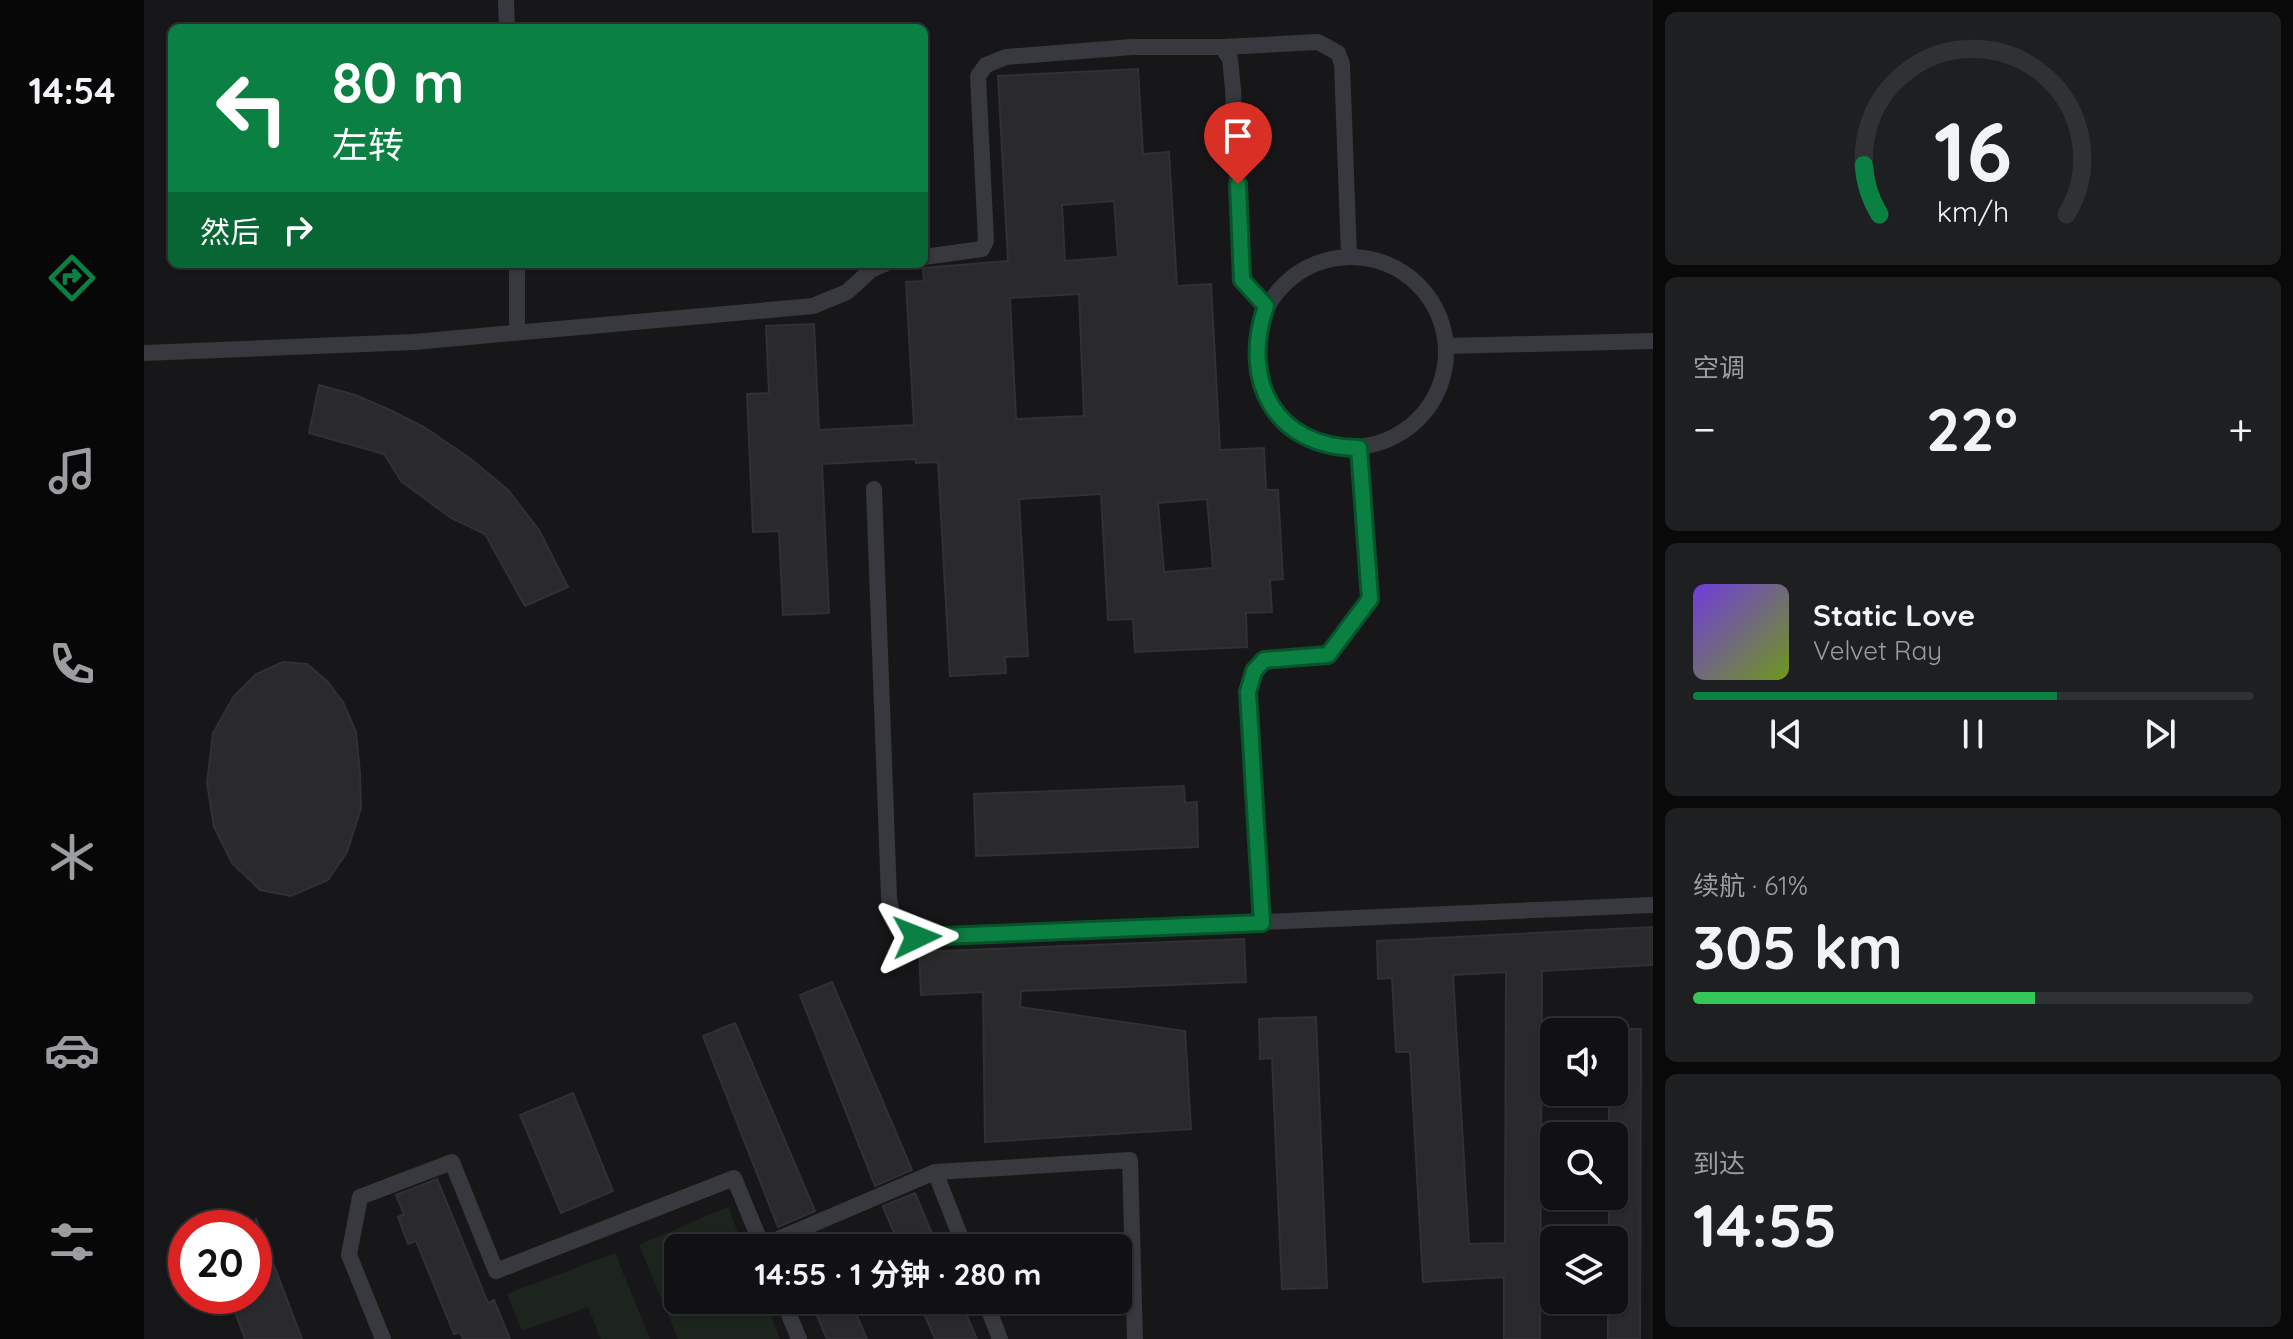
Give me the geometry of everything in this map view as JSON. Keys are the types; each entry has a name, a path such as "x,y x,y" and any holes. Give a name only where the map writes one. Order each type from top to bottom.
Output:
{"lane":[{"path":"506,0 507,24"},
{"path":"928,256 982,249 986,241 978,76 986,65 1006,57 1116,49 1318,42 1338,53 1342,64 1349,256"},
{"path":"1222,47 1230,59 1233,89 1242,280 1266,306"},
{"path":"1349,256 1376,259 1412,278 1431,300 1442,323 1447,346 1444,376 1436,397 1409,430 1382,444 1359,448 1314,441 1289,426 1273,409 1259,381 1255,353 1266,306 1290,277 1318,261 1349,256"},
{"path":"517,268 517,332"},
{"path":"144,353 414,342 813,306 847,292 876,268"},
{"path":"1447,346 1653,341"},
{"path":"1262,923 1248,692 1254,671 1264,660 1328,655 1370,599 1359,448"},
{"path":"874,489 889,898 892,916 903,932 917,937 1653,905"},
{"path":"793,1234 935,1172 1130,1160 1135,1339"},
{"path":"383,1339 349,1255 360,1197 452,1162 496,1271 734,1178 758,1234"},
{"path":"935,1172 959,1234"},
{"path":"789,1314 799,1339"},
{"path":"990,1314 1000,1339"}],"shaded area":[{"path":"728,1207 739,1234 665,1234"},
{"path":"664,1234 664,1305 639,1245"},
{"path":"615,1253 650,1339 601,1339 588,1307 522,1331 507,1294"},
{"path":"668,1314 770,1314 780,1339 678,1339"}],"building":[{"path":"1138,69 1143,154 1169,152 1177,286 1211,284 1220,450 1264,448 1266,490 1278,490 1283,579 1270,580 1272,612 1246,613 1247,647 1135,652 1133,619 1108,620 1101,494 1019,499 1028,656 1005,657 1006,673 950,676 938,462 916,463 915,459 822,464 829,613 783,615 779,531 753,532 747,394 769,393 766,326 814,324 819,430 914,425 906,282 924,281 923,268 1008,261 998,76","holes":["1114,201 1118,257 1065,261 1062,205","1079,294 1084,416 1016,419 1010,298","1207,499 1213,568 1164,572 1158,503"]},
{"path":"319,385 355,395 390,410 424,427 471,459 508,490 539,530 568,587 525,606 485,534 451,518 401,481 384,454 309,433"},
{"path":"283,662 307,664 327,681 343,702 356,732 360,773 361,808 347,852 328,880 291,896 260,890 232,863 214,827 207,783 213,733 234,696 256,674"},
{"path":"1184,786 1185,803 1197,802 1198,847 976,856 974,794"},
{"path":"1653,927 1653,965 1542,971 1540,1339 1504,1339 1504,1277 1423,1282 1410,1052 1396,1052 1392,978 1378,979 1377,941","holes":["1506,972 1505,1243 1469,1244 1453,975"]},
{"path":"1244,939 1246,982 1021,991 1020,1007 1185,1031 1191,1129 985,1142 983,992 921,995 919,952"},
{"path":"832,982 912,1170 875,1186 800,995"},
{"path":"1316,1017 1327,1288 1282,1289 1272,1058 1260,1059 1259,1019"},
{"path":"735,1023 815,1211 778,1227 703,1036"},
{"path":"1628,1029 1641,1029 1640,1339 1608,1339 1608,1314 1628,1314 1628,1226 1609,1226 1609,1210 1628,1210 1628,1122 1609,1122 1609,1106 1628,1106"},
{"path":"573,1093 613,1191 561,1213 520,1115"},
{"path":"437,1179 488,1303 494,1300 510,1339 463,1339 460,1332 454,1334 416,1241 408,1244 398,1217 404,1214 396,1195"},
{"path":"915,1193 932,1234 895,1234 883,1206"},
{"path":"272,1260 302,1339 245,1339 236,1314 272,1314"},
{"path":"816,1314 856,1314 867,1339 827,1339"},
{"path":"924,1314 966,1314 977,1339 935,1339"}],"route":[{"path":"917,937 1262,923 1248,692 1254,671 1264,660 1328,655 1370,599 1359,448 1314,441 1289,426 1273,409 1259,381 1255,353 1266,306 1242,280 1238,184"}]}
